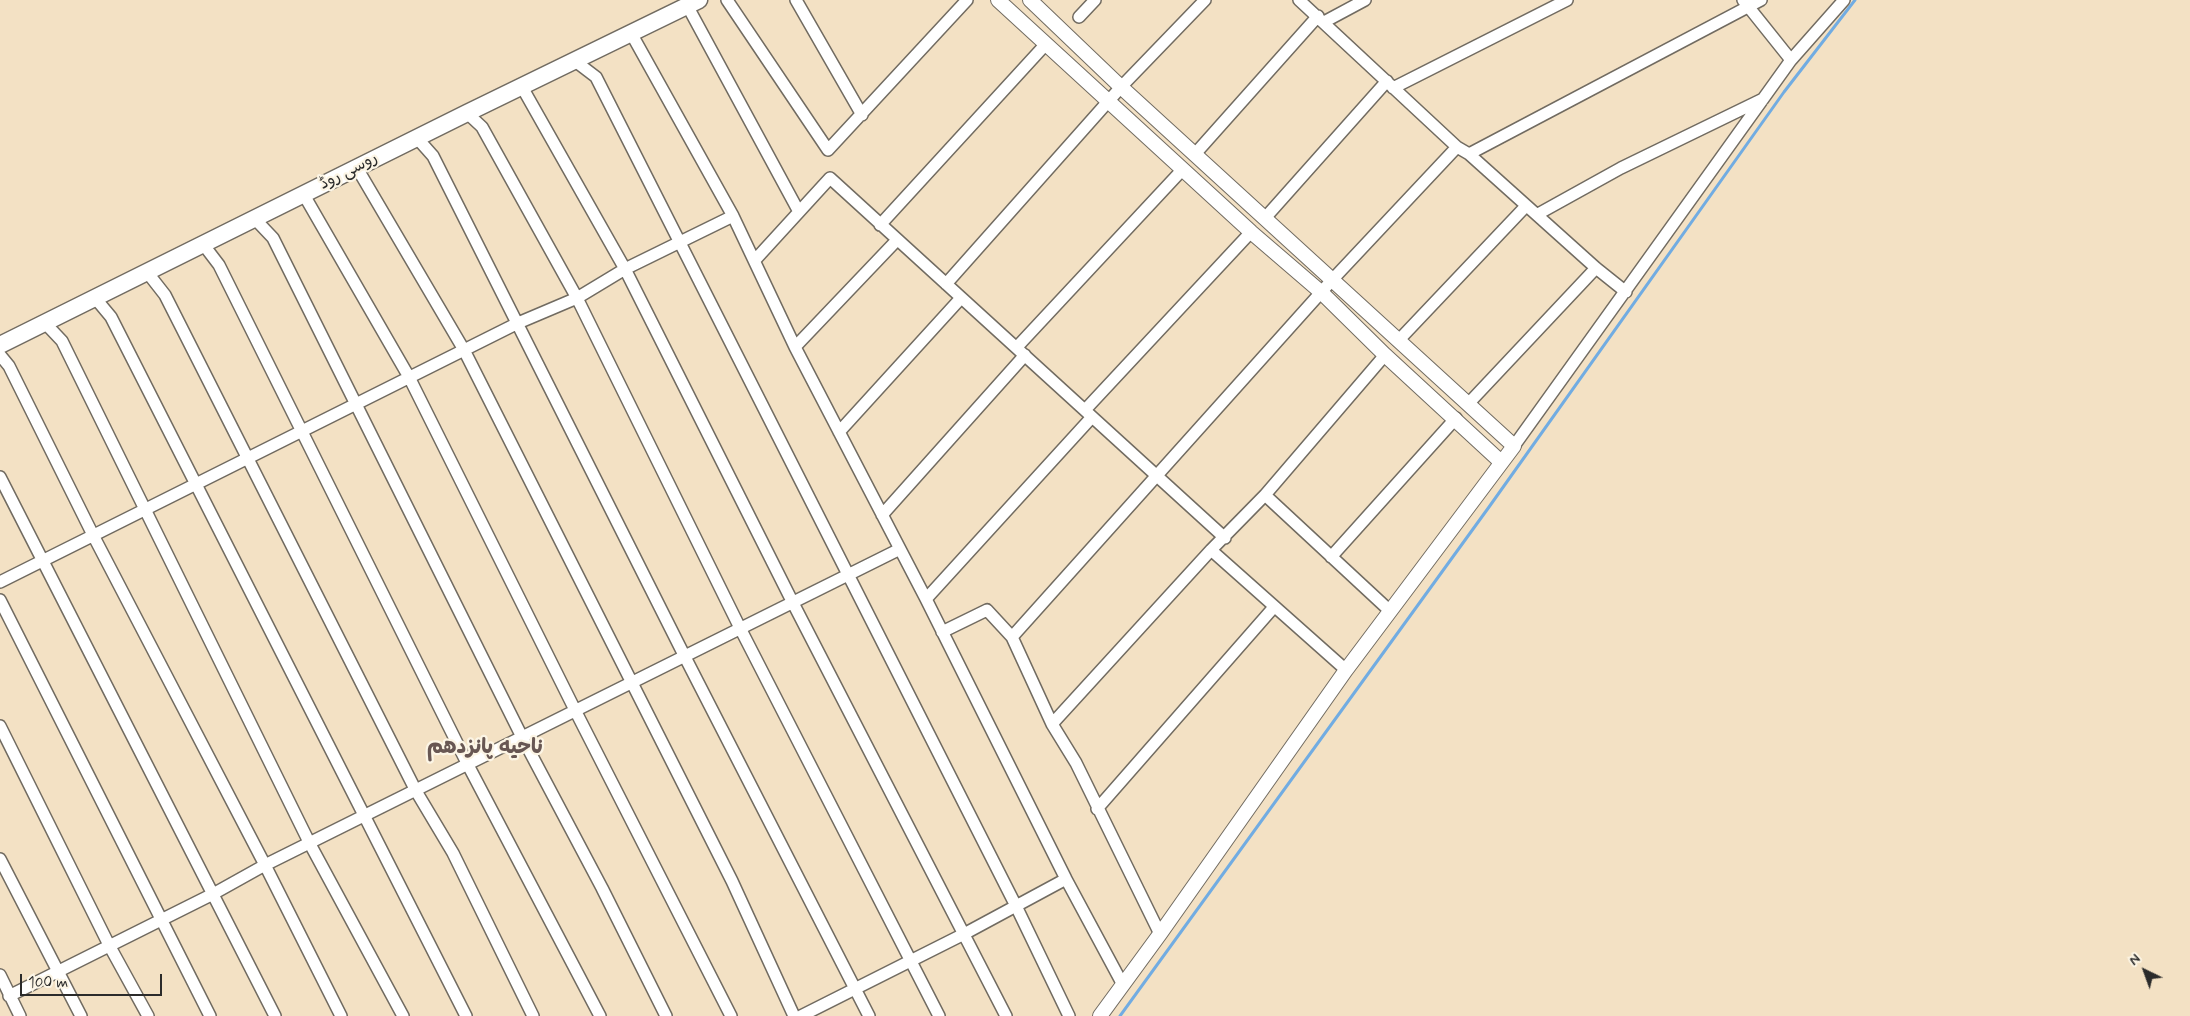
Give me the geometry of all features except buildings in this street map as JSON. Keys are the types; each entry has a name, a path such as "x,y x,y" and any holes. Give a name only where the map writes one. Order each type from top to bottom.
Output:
{"main road":[{"name":"روسی روڈ","path":"0,346 254,218 304,196 467,113 693,3"}],"street":[{"path":"726,0 828,150 968,0"},
{"path":"796,0 862,115"},
{"path":"998,0 1251,232 1322,293 1385,355 1456,418 1501,462"},
{"path":"1030,0 1121,87 1514,446"},
{"path":"1079,17 1095,0"},
{"path":"946,284 1121,87 1205,0"},
{"path":"1299,0 1457,147 1469,154 1596,268 1626,292"},
{"path":"1195,154 1321,19 1365,0"},
{"path":"1265,218 1390,84 1567,0"},
{"path":"1469,154 1746,3 1761,0"},
{"path":"1100,1016 1346,670 1514,446 1791,60 1844,0"},
{"path":"693,3 799,212"},
{"path":"1746,3 1791,60"},
{"path":"631,33 733,216 795,347 926,599 1066,879 1123,984"},
{"path":"880,225 1045,44"},
{"path":"575,61 596,77 1016,906 1069,1016"},
{"path":"522,87 625,269 793,603 1006,1016"},
{"path":"1538,214 1621,168 1765,98"},
{"path":"467,113 482,127 577,298 740,628 938,1016"},
{"path":"417,138 433,156 684,656 869,1016"},
{"path":"1012,637 1333,279 1457,147"},
{"path":"357,168 464,350 732,881 794,1016"},
{"path":"882,515 1021,351 1183,168"},
{"path":"755,260 830,178 1225,538"},
{"path":"304,196 409,377 576,712 731,1016"},
{"path":"1398,341 1526,206"},
{"path":"0,582 518,322 577,298 625,269 733,216"},
{"path":"254,218 273,238 522,737 602,888 666,1016"},
{"path":"926,599 1251,232"},
{"path":"795,347 897,240"},
{"path":"203,244 219,265 468,765 600,1016"},
{"path":"1468,404 1596,268"},
{"path":"147,272 165,295 416,791 454,854 533,1016"},
{"path":"840,432 961,298"},
{"path":"96,299 110,317 366,816 466,1016"},
{"path":"45,323 62,341 310,844 403,1016"},
{"path":"0,355 9,366 93,535 265,865 340,1016"},
{"path":"1052,724 1211,550 1265,496 1385,355"},
{"path":"1331,556 1456,418"},
{"path":"0,477 276,1016"},
{"path":"1265,496 1390,611"},
{"path":"9,996 213,894 265,865 576,712 900,549"},
{"path":"1211,550 1346,670"},
{"path":"0,600 210,1016"},
{"path":"1097,809 1274,607"},
{"path":"942,632 987,610 1012,637 1052,724 1076,763 1160,934"},
{"path":"0,726 109,945 148,1016"},
{"path":"0,859 81,1016"},
{"path":"801,1016 964,934 1066,879"},
{"path":"0,976 20,1016"}],"waterway":[{"path":"1120,1016 1489,507 1784,92 1855,0"}],"district":[{"name":"ناحیه پانزدهم","path":"485,749"}]}
